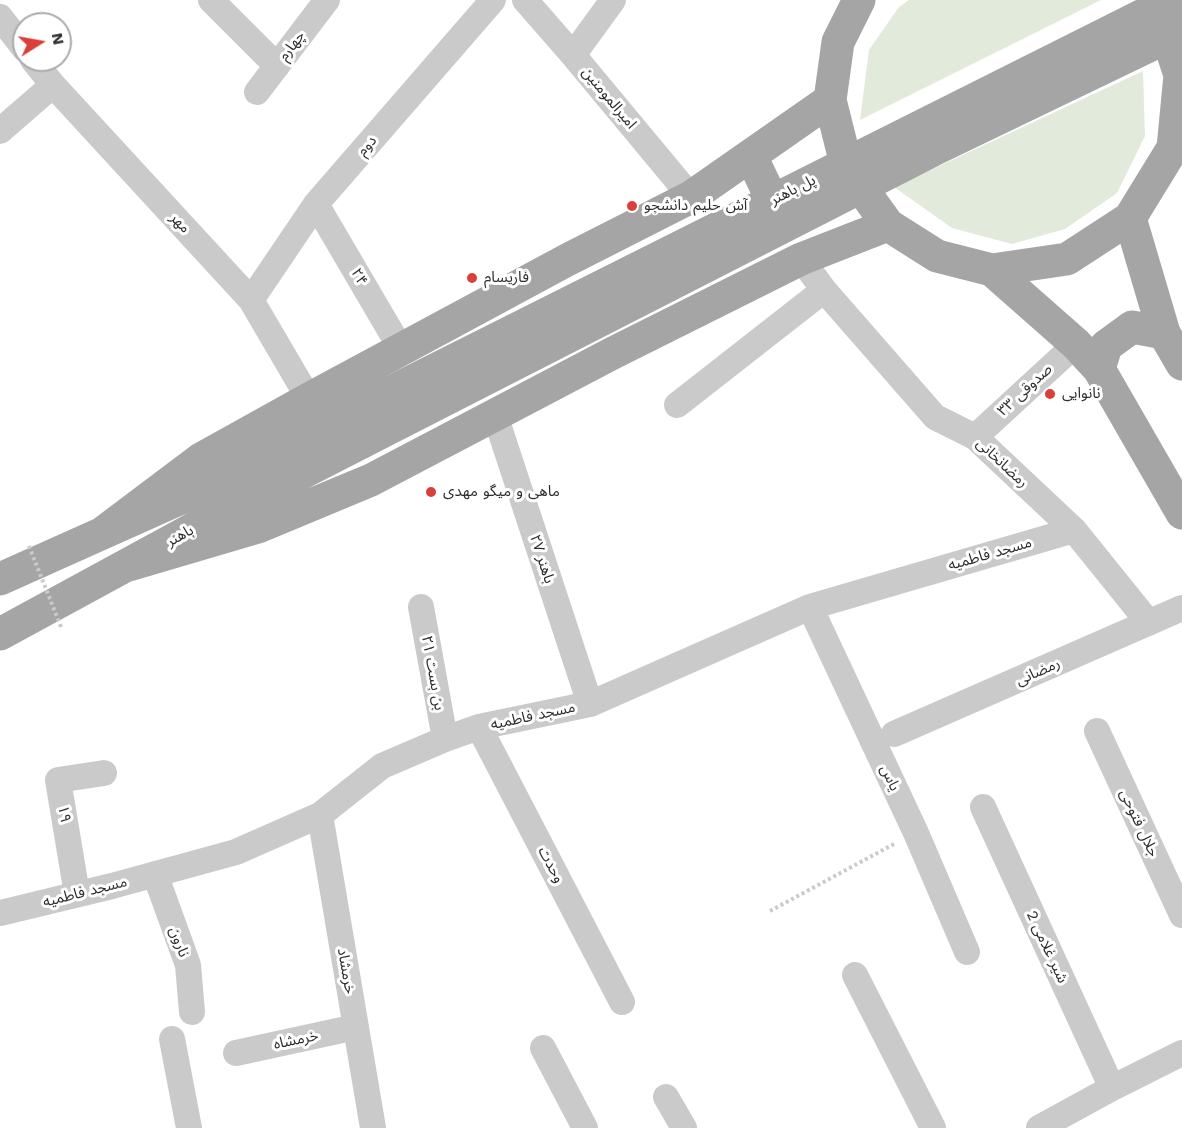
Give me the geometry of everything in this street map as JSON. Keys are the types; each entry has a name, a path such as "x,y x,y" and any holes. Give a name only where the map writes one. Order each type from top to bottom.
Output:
{"main road":[{"path":"859,0 838,42 830,100 847,168 888,225 937,256 992,270 1067,259 1130,218 1177,153 1181,75 1160,12 1150,0"},
{"name":"پل باهنر","path":"104,532 190,494 1173,0"},
{"name":"پل باهنر","path":"362,442 933,150 1182,30"},
{"path":"0,579 104,532 201,459 567,260 691,197 830,100"},
{"path":"751,156 801,259"},
{"path":"1130,218 1164,333 1182,364"},
{"path":"129,565 258,527 371,480 613,353 801,259 888,225"},
{"path":"992,270 1076,344 1099,369 1182,513"},
{"path":"1099,369 1106,346 1132,327 1164,333"},
{"name":"باهنر","path":"0,634 204,523 362,442"}],"street":[{"path":"211,0 277,66"},
{"name":"چهارم","path":"257,92 327,0"},
{"name":"دوم","path":"251,300 316,204 493,0"},
{"name":"امیرالمومنین","path":"525,0 691,197"},
{"path":"573,55 613,0"},
{"path":"0,17 12,32"},
{"name":"مهر","path":"42,72 52,86 251,300 309,399"},
{"path":"0,131 52,86"},
{"name":"۲۴","path":"316,204 401,349"},
{"name":"رمضانخانی","path":"801,259 824,290 935,417 975,437 1074,530 1149,623"},
{"path":"677,405 824,290"},
{"name":"صدوقی ۳۳","path":"975,437 1076,344"},
{"name":"باهنر ۲۷","path":"495,415 590,704"},
{"name":"مسجد فاطمیه","path":"0,913 236,852 320,815 382,766 445,739 479,727 590,704 810,607 1074,530"},
{"name":"بن بست ۲۱","path":"421,607 445,739"},
{"name":"یاس","path":"810,607 916,833 967,952"},
{"name":"رمضانی","path":"894,734 1182,608"},
{"name":"وحدت","path":"479,727 622,1002"},
{"name":"جلال فتوحی","path":"1097,730 1182,915"},
{"name":"۱۹","path":"77,894 58,780 104,773"},
{"name":"شیر غلامی 2","path":"983,807 1112,1088"},
{"name":"خرمشاد","path":"320,815 373,1128"},
{"name":"نارون","path":"155,874 188,965 192,1012"},
{"path":"855,975 933,1128"},
{"name":"خرمشاه","path":"236,1053 356,1027"},
{"path":"172,1039 189,1128"},
{"path":"543,1048 585,1128"},
{"path":"1039,1128 1182,1053"},
{"path":"666,1097 684,1128"}],"path":[{"path":"29,546 62,627"},
{"path":"770,911 916,833"}],"green space":[{"path":"909,0 1101,0 860,120 869,50 899,7"},
{"path":"1143,71 1145,136 1117,193 1065,229 1012,244 952,228 894,187"}],"place":[{"name":"آش حلیم دانشجو","path":"632,206"},
{"name":"فاریسام","path":"472,278"},
{"name":"نانوایی","path":"1050,394"},
{"name":"ماهی و میگو مهدی","path":"431,492"}]}
